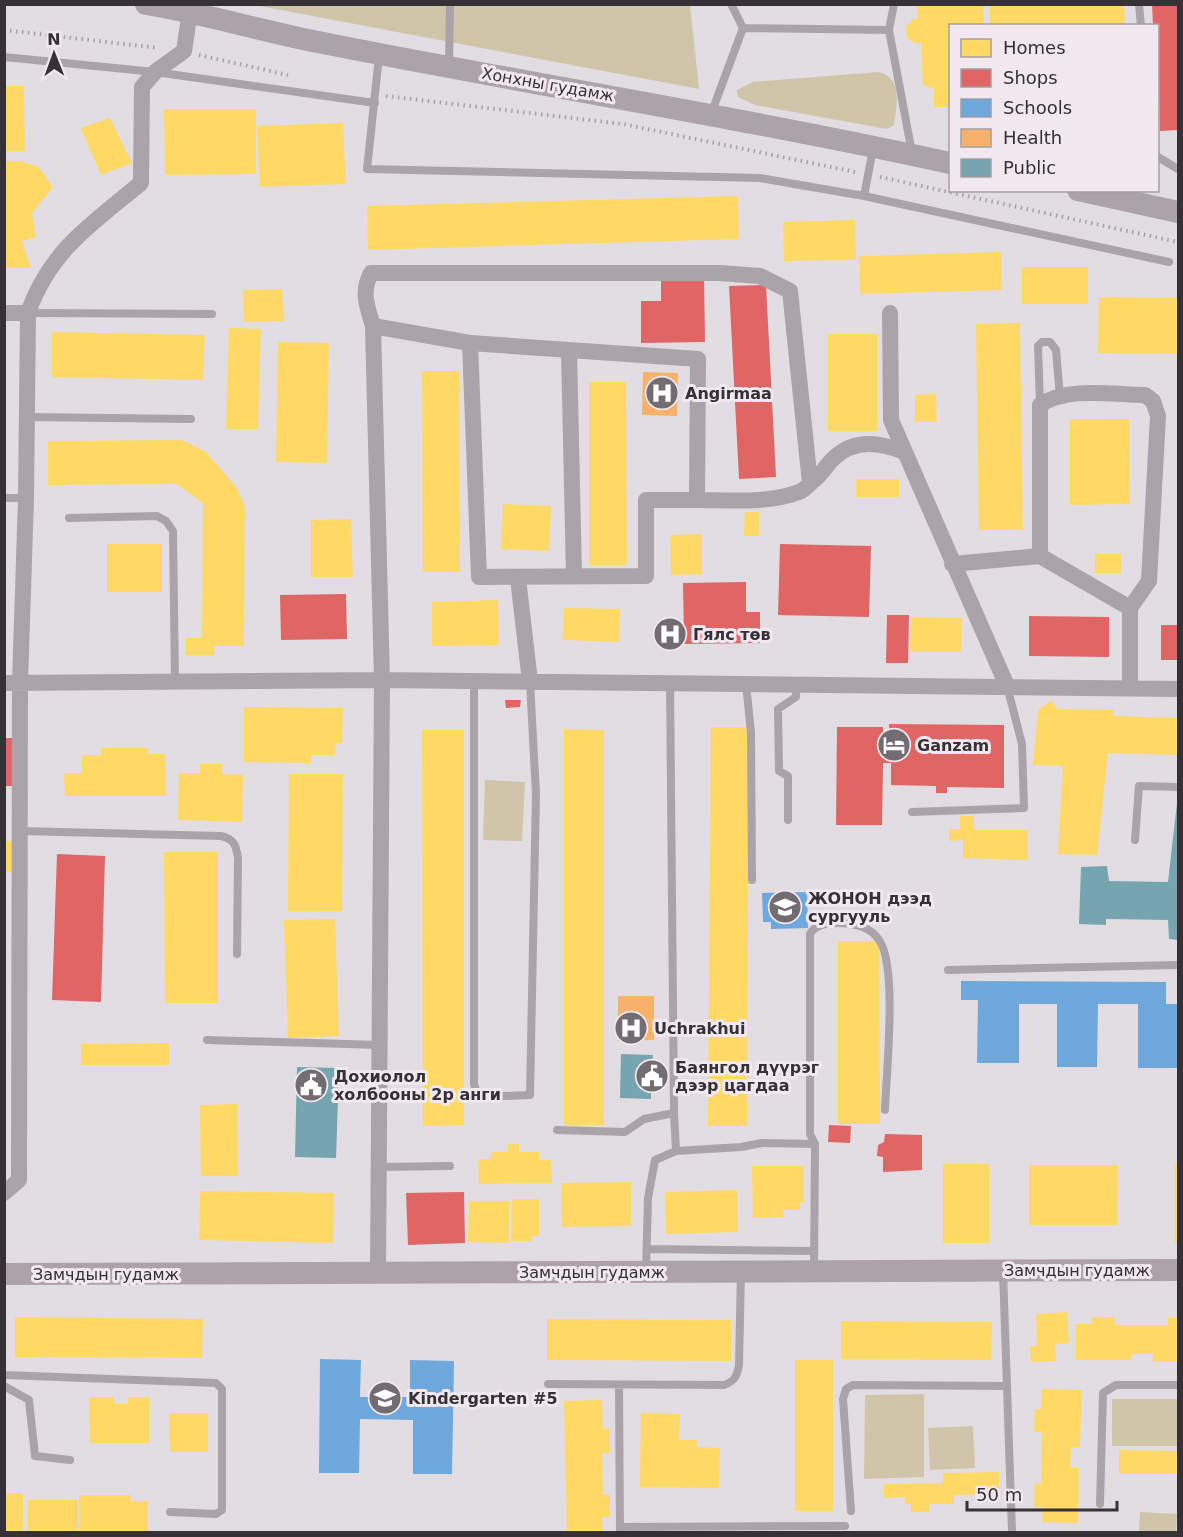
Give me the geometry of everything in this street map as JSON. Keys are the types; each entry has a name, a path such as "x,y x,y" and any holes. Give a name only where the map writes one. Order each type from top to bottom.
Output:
{"street":[{"name":"Хонхны гудамж","path":"147,4 190,11 327,44 711,114 949,163"},
{"path":"4,1193 19,1180 20,831 12,683 26,498 28,313 37,288 51,264 71,242 141,183 142,87 155,72 184,51 190,11"},
{"path":"1087,192 1179,212"},
{"path":"378,1273 382,680 373,326 364,297 371,273 720,273 760,276 790,291 810,483"},
{"path":"4,314 28,313"},
{"path":"890,313 891,420 1007,686"},
{"path":"373,326 470,343 698,358 697,500"},
{"path":"470,343 479,578 646,576 646,500 777,498 802,492 822,474 834,457 848,448 864,443 883,444 904,453"},
{"path":"569,350 574,576"},
{"path":"1040,556 1040,405 1048,399 1060,397 1145,395 1153,400 1158,416 1149,581 1130,608 1130,688"},
{"path":"952,564 1040,556 1130,608"},
{"path":"518,578 530,682"},
{"path":"12,683 382,680 1179,689"},
{"name":"Замчдын гудамж","path":"4,1274 741,1272 814,1261 1004,1271 1179,1270"}],"lane":[{"path":"448,66 450,4"},
{"path":"711,114 743,28 731,4"},
{"path":"894,4 889,30 913,155"},
{"path":"1139,4 1141,24"},
{"path":"743,28 889,30"},
{"path":"379,53 368,168 760,178 864,196 1169,262"},
{"path":"4,57 155,72 375,99"},
{"path":"864,196 873,146"},
{"path":"1159,158 1179,170"},
{"path":"28,313 212,314"},
{"path":"1040,405 1038,346 1042,342 1050,342 1056,350 1060,397"},
{"path":"26,417 190,419"},
{"path":"4,498 26,498"},
{"path":"69,518 157,516 173,531 175,682"},
{"path":"474,681 474,1084 477,1094 483,1097 530,1095 536,794 530,682"},
{"path":"670,683 676,1151"},
{"path":"746,683 751,733 752,880"},
{"path":"788,820 788,776 779,771 778,710 796,698 796,684"},
{"path":"912,812 1024,808 1022,744 1007,686"},
{"path":"1134,840 1139,786 1179,787"},
{"path":"20,831 231,838 237,846 238,858 237,954"},
{"path":"647,1249 814,1261 814,1144 810,1134 810,934 813,929 827,923 858,923 879,939 889,968 885,1110"},
{"path":"948,969 1179,965"},
{"path":"207,1040 380,1045"},
{"path":"557,1130 625,1132 644,1119 674,1113"},
{"path":"646,1272 648,1198 655,1160 676,1151 741,1147 762,1143 814,1144"},
{"path":"379,1167 450,1166"},
{"path":"1004,1271 1012,1533"},
{"path":"548,1384 724,1385 732,1383 737,1376 739,1365 741,1272"},
{"path":"4,1375 216,1383 222,1389 222,1510 216,1514 170,1512"},
{"path":"619,1385 620,1530 845,1526"},
{"path":"851,1511 843,1399 846,1389 853,1385 1007,1386"},
{"path":"1100,1504 1102,1393 1116,1385 1179,1385"},
{"path":"4,1386 29,1400 35,1456 70,1460"}],"path":[{"path":"4,30 184,51 297,77"},
{"path":"375,99 622,124 949,192"},
{"path":"950,192 1179,242"}],"shaded area":[{"path":"254,5 690,5 699,89"},
{"path":"878,72 891,80 897,93 894,125 887,129 755,105 738,97 737,90 753,82"},
{"path":"485,780 525,782 522,841 483,840"},
{"path":"924,1394 924,1477 864,1479 865,1395"},
{"path":"1112,1399 1178,1399 1178,1446 1112,1446"},
{"path":"973,1426 975,1468 930,1470 928,1428"},
{"path":"1140,1512 1177,1514 1176,1532 1139,1532"}],"building: Homes":[{"path":"917,4 983,4 984,24 949,24 949,107 934,107 934,89 923,85 921,43 915,43 907,38 906,27 913,19 918,19"},
{"path":"990,4 1124,4 1125,24 990,24"},
{"path":"4,86 24,86 25,151 4,151"},
{"path":"164,109 256,109 256,174 165,175"},
{"path":"110,118 132,163 101,175 81,128"},
{"path":"343,123 346,184 260,187 257,126"},
{"path":"4,161 20,161 39,167 53,187 32,213 36,237 22,241 31,268 4,268"},
{"path":"738,196 739,239 368,250 367,206"},
{"path":"855,220 856,260 784,261 783,222"},
{"path":"1001,252 1002,290 860,294 859,256"},
{"path":"1022,267 1088,267 1088,304 1022,304"},
{"path":"282,289 284,321 244,322 243,290"},
{"path":"1099,297 1178,298 1178,354 1098,353"},
{"path":"1020,323 1023,530 979,530 976,324"},
{"path":"229,328 261,329 258,429 226,429"},
{"path":"52,332 205,335 203,380 52,377"},
{"path":"828,334 877,334 877,431 828,431"},
{"path":"278,342 329,343 327,463 276,462"},
{"path":"422,371 459,371 460,572 423,572"},
{"path":"589,382 626,382 627,565 589,565"},
{"path":"936,394 937,422 915,422 915,395"},
{"path":"1070,419 1129,419 1130,504 1070,505"},
{"path":"182,440 206,452 236,487 245,506 244,646 214,646 214,655 186,655 186,638 202,638 203,503 177,484 48,485 48,441"},
{"path":"856,479 899,479 899,497 856,497"},
{"path":"503,504 551,506 549,551 501,549"},
{"path":"745,512 759,512 759,536 744,536"},
{"path":"351,519 353,577 311,577 311,520"},
{"path":"702,534 702,574 671,575 670,535"},
{"path":"107,544 162,544 162,592 107,592"},
{"path":"1095,554 1121,554 1121,573 1095,573"},
{"path":"498,600 499,645 432,646 432,602"},
{"path":"564,608 620,609 619,642 563,640"},
{"path":"911,617 962,618 961,652 910,652"},
{"path":"1051,701 1058,709 1114,710 1113,716 1178,718 1178,755 1108,753 1097,855 1058,854 1063,766 1033,765 1038,710"},
{"path":"244,707 343,708 342,743 336,743 335,755 311,755 311,763 244,762"},
{"path":"711,727 749,727 747,1126 708,1126"},
{"path":"564,729 604,730 604,1125 564,1125"},
{"path":"422,730 464,730 464,1125 423,1126"},
{"path":"101,748 148,748 148,754 165,754 166,796 65,796 64,773 82,773 82,755 101,755"},
{"path":"200,764 222,764 222,774 243,775 242,822 178,820 179,773 200,773"},
{"path":"289,774 343,774 342,911 288,911"},
{"path":"960,816 974,816 974,830 1028,830 1028,860 963,858 963,840 949,841 949,829 960,829"},
{"path":"4,841 15,841 15,872 4,872"},
{"path":"164,852 218,852 218,1003 165,1003"},
{"path":"335,919 339,1036 288,1038 284,920"},
{"path":"838,941 879,941 880,1124 838,1124"},
{"path":"169,1043 169,1065 81,1065 81,1044"},
{"path":"237,1104 238,1176 201,1176 200,1105"},
{"path":"508,1144 519,1144 519,1152 539,1152 539,1160 551,1160 552,1183 479,1184 478,1159 491,1159 491,1152 508,1152"},
{"path":"943,1164 989,1164 989,1243 943,1243"},
{"path":"1175,1164 1178,1164 1178,1243 1175,1243"},
{"path":"1029,1165 1118,1165 1117,1225 1029,1225"},
{"path":"752,1166 804,1166 804,1202 800,1203 800,1210 783,1210 784,1217 753,1218"},
{"path":"631,1182 631,1226 562,1227 561,1183"},
{"path":"737,1190 738,1232 666,1234 665,1192"},
{"path":"200,1191 334,1193 333,1243 199,1240"},
{"path":"512,1199 539,1199 539,1236 532,1236 532,1241 511,1241"},
{"path":"469,1201 509,1201 509,1243 468,1242"},
{"path":"1067,1312 1069,1343 1055,1344 1056,1361 1031,1362 1030,1346 1037,1346 1036,1314"},
{"path":"15,1317 203,1319 202,1358 15,1357"},
{"path":"1092,1317 1115,1317 1115,1325 1168,1325 1168,1318 1178,1318 1178,1362 1153,1362 1153,1354 1132,1354 1131,1360 1076,1360 1076,1324 1092,1324"},
{"path":"547,1319 731,1320 731,1361 547,1360"},
{"path":"841,1321 992,1322 991,1360 841,1359"},
{"path":"795,1360 833,1360 833,1511 795,1511"},
{"path":"1042,1389 1082,1390 1080,1447 1071,1447 1070,1468 1079,1468 1078,1523 1042,1522 1043,1507 1034,1507 1035,1483 1041,1484 1042,1432 1034,1432 1035,1409 1041,1409"},
{"path":"89,1397 114,1397 114,1404 128,1404 128,1397 149,1397 149,1443 90,1443"},
{"path":"602,1400 603,1429 610,1429 610,1453 602,1453 603,1495 610,1495 610,1517 602,1517 603,1531 567,1532 564,1401"},
{"path":"169,1413 208,1413 208,1452 170,1452"},
{"path":"641,1413 680,1414 679,1440 697,1440 697,1447 720,1448 719,1488 640,1487"},
{"path":"1119,1450 1178,1451 1178,1474 1119,1474"},
{"path":"999,1472 999,1494 954,1495 954,1504 929,1504 929,1512 911,1512 911,1504 905,1504 905,1497 884,1498 884,1484 943,1483 943,1473"},
{"path":"4,1493 23,1493 23,1532 4,1532"},
{"path":"79,1495 131,1495 131,1501 148,1501 148,1532 79,1532"},
{"path":"28,1500 78,1500 78,1532 27,1532"}],"building: Shops":[{"path":"1152,4 1178,4 1178,130 1160,131 1159,24 1153,24"},
{"path":"661,274 704,274 705,342 641,343 641,301 661,301"},
{"path":"766,285 776,477 739,479 729,286"},
{"path":"780,544 871,546 869,617 778,615"},
{"path":"746,582 746,612 760,612 760,643 684,644 683,583"},
{"path":"346,594 347,639 281,640 280,595"},
{"path":"887,615 909,615 908,663 886,663"},
{"path":"1029,616 1109,617 1109,657 1029,656"},
{"path":"1161,625 1178,625 1178,660 1161,660"},
{"path":"505,700 521,700 520,707 506,708"},
{"path":"889,724 1004,725 1004,788 947,787 947,793 936,793 936,786 891,785 891,763 883,763 882,825 836,825 837,727 883,727 883,749 889,748"},
{"path":"4,738 16,738 17,786 4,786"},
{"path":"57,854 105,856 101,1002 52,1000"},
{"path":"829,1125 851,1126 850,1143 828,1142"},
{"path":"885,1134 922,1135 922,1170 883,1172 883,1157 877,1156 878,1145 884,1142"},
{"path":"464,1192 465,1243 408,1245 406,1193"}],"building: Schools":[{"name":"ЖОНОН дээд сургууль","path":"807,892 808,928 771,929 771,922 763,922 762,893"},
{"path":"961,981 1166,982 1166,1004 1178,1004 1178,1068 1138,1068 1138,1004 1098,1004 1097,1067 1057,1067 1057,1004 1019,1004 1019,1063 977,1063 978,1000 961,1000"},
{"path":"320,1359 361,1360 360,1397 410,1397 410,1360 454,1361 452,1474 413,1474 413,1420 360,1419 359,1473 319,1473"}],"building: Health":[{"path":"643,372 678,373 677,416 642,415"},
{"path":"618,996 654,996 654,1040 618,1041"}],"building: Public":[{"path":"1177,803 1178,940 1169,939 1168,920 1106,919 1106,925 1079,924 1081,867 1107,866 1109,881 1168,882"},
{"path":"621,1054 653,1055 652,1072 657,1072 657,1081 651,1082 651,1099 620,1098"},
{"path":"297,1067 339,1068 336,1158 295,1157"}],"place":[{"name":"Angirmaa","path":"662,393"},
{"name":"Гялс төв","path":"670,634"},
{"name":"Ganzam","path":"894,745"},
{"name":"ЖОНОН дээд сургууль","path":"785,907"},
{"name":"Uchrakhui","path":"631,1028"},
{"name":"Баянгол дүүрэг дээр цагдаа","path":"652,1076"},
{"name":"Дохиолол холбооны 2р анги","path":"311,1085"},
{"name":"Kindergarten #5","path":"385,1398"}]}
